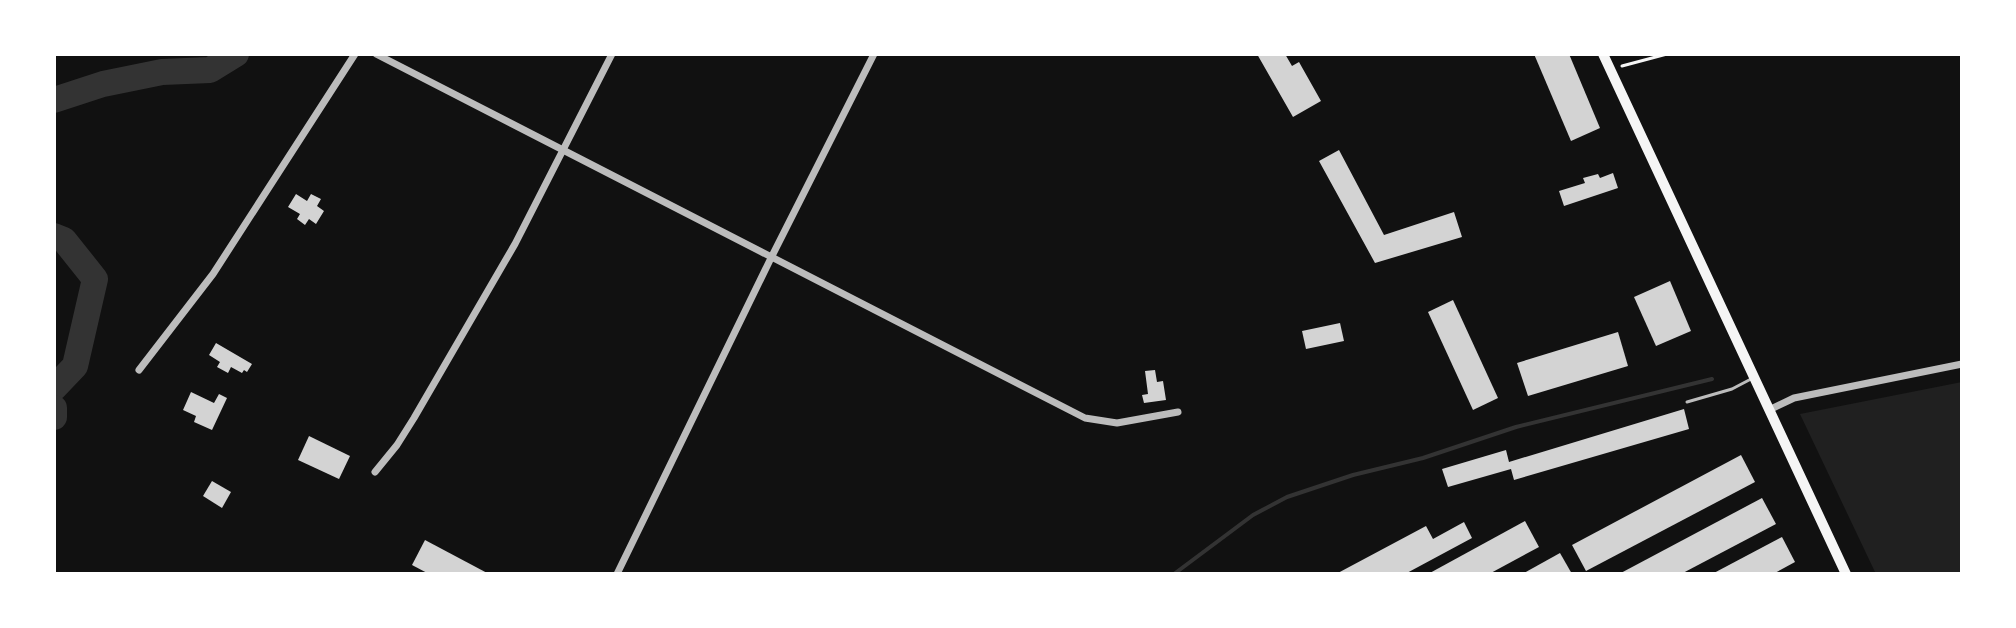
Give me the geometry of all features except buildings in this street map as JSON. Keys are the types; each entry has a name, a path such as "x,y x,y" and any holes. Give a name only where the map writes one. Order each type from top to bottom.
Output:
{"main road":[{"path":"1603,54 1846,574"}],"street":[{"path":"139,370 213,274 355,54"},
{"path":"376,54 1085,418 1117,423 1178,412"},
{"path":"375,472 414,418 515,244 612,54"},
{"path":"617,574 874,54"},
{"path":"1769,410 1794,398 1962,364"}],"lane":[{"path":"1687,402 1732,389 1754,378"}],"path":[{"path":"1610,69 1667,54"}],"shaded area":[{"path":"1962,382 1962,574 1876,574 1800,414"}],"waterway":[{"path":"54,100 103,84 162,72 210,70 236,54"},
{"path":"54,236 64,240 95,279 75,366 54,388"},
{"path":"1174,574 1253,515 1287,497 1353,475 1423,458 1516,427 1712,379"},
{"path":"54,408 54,417"}]}
